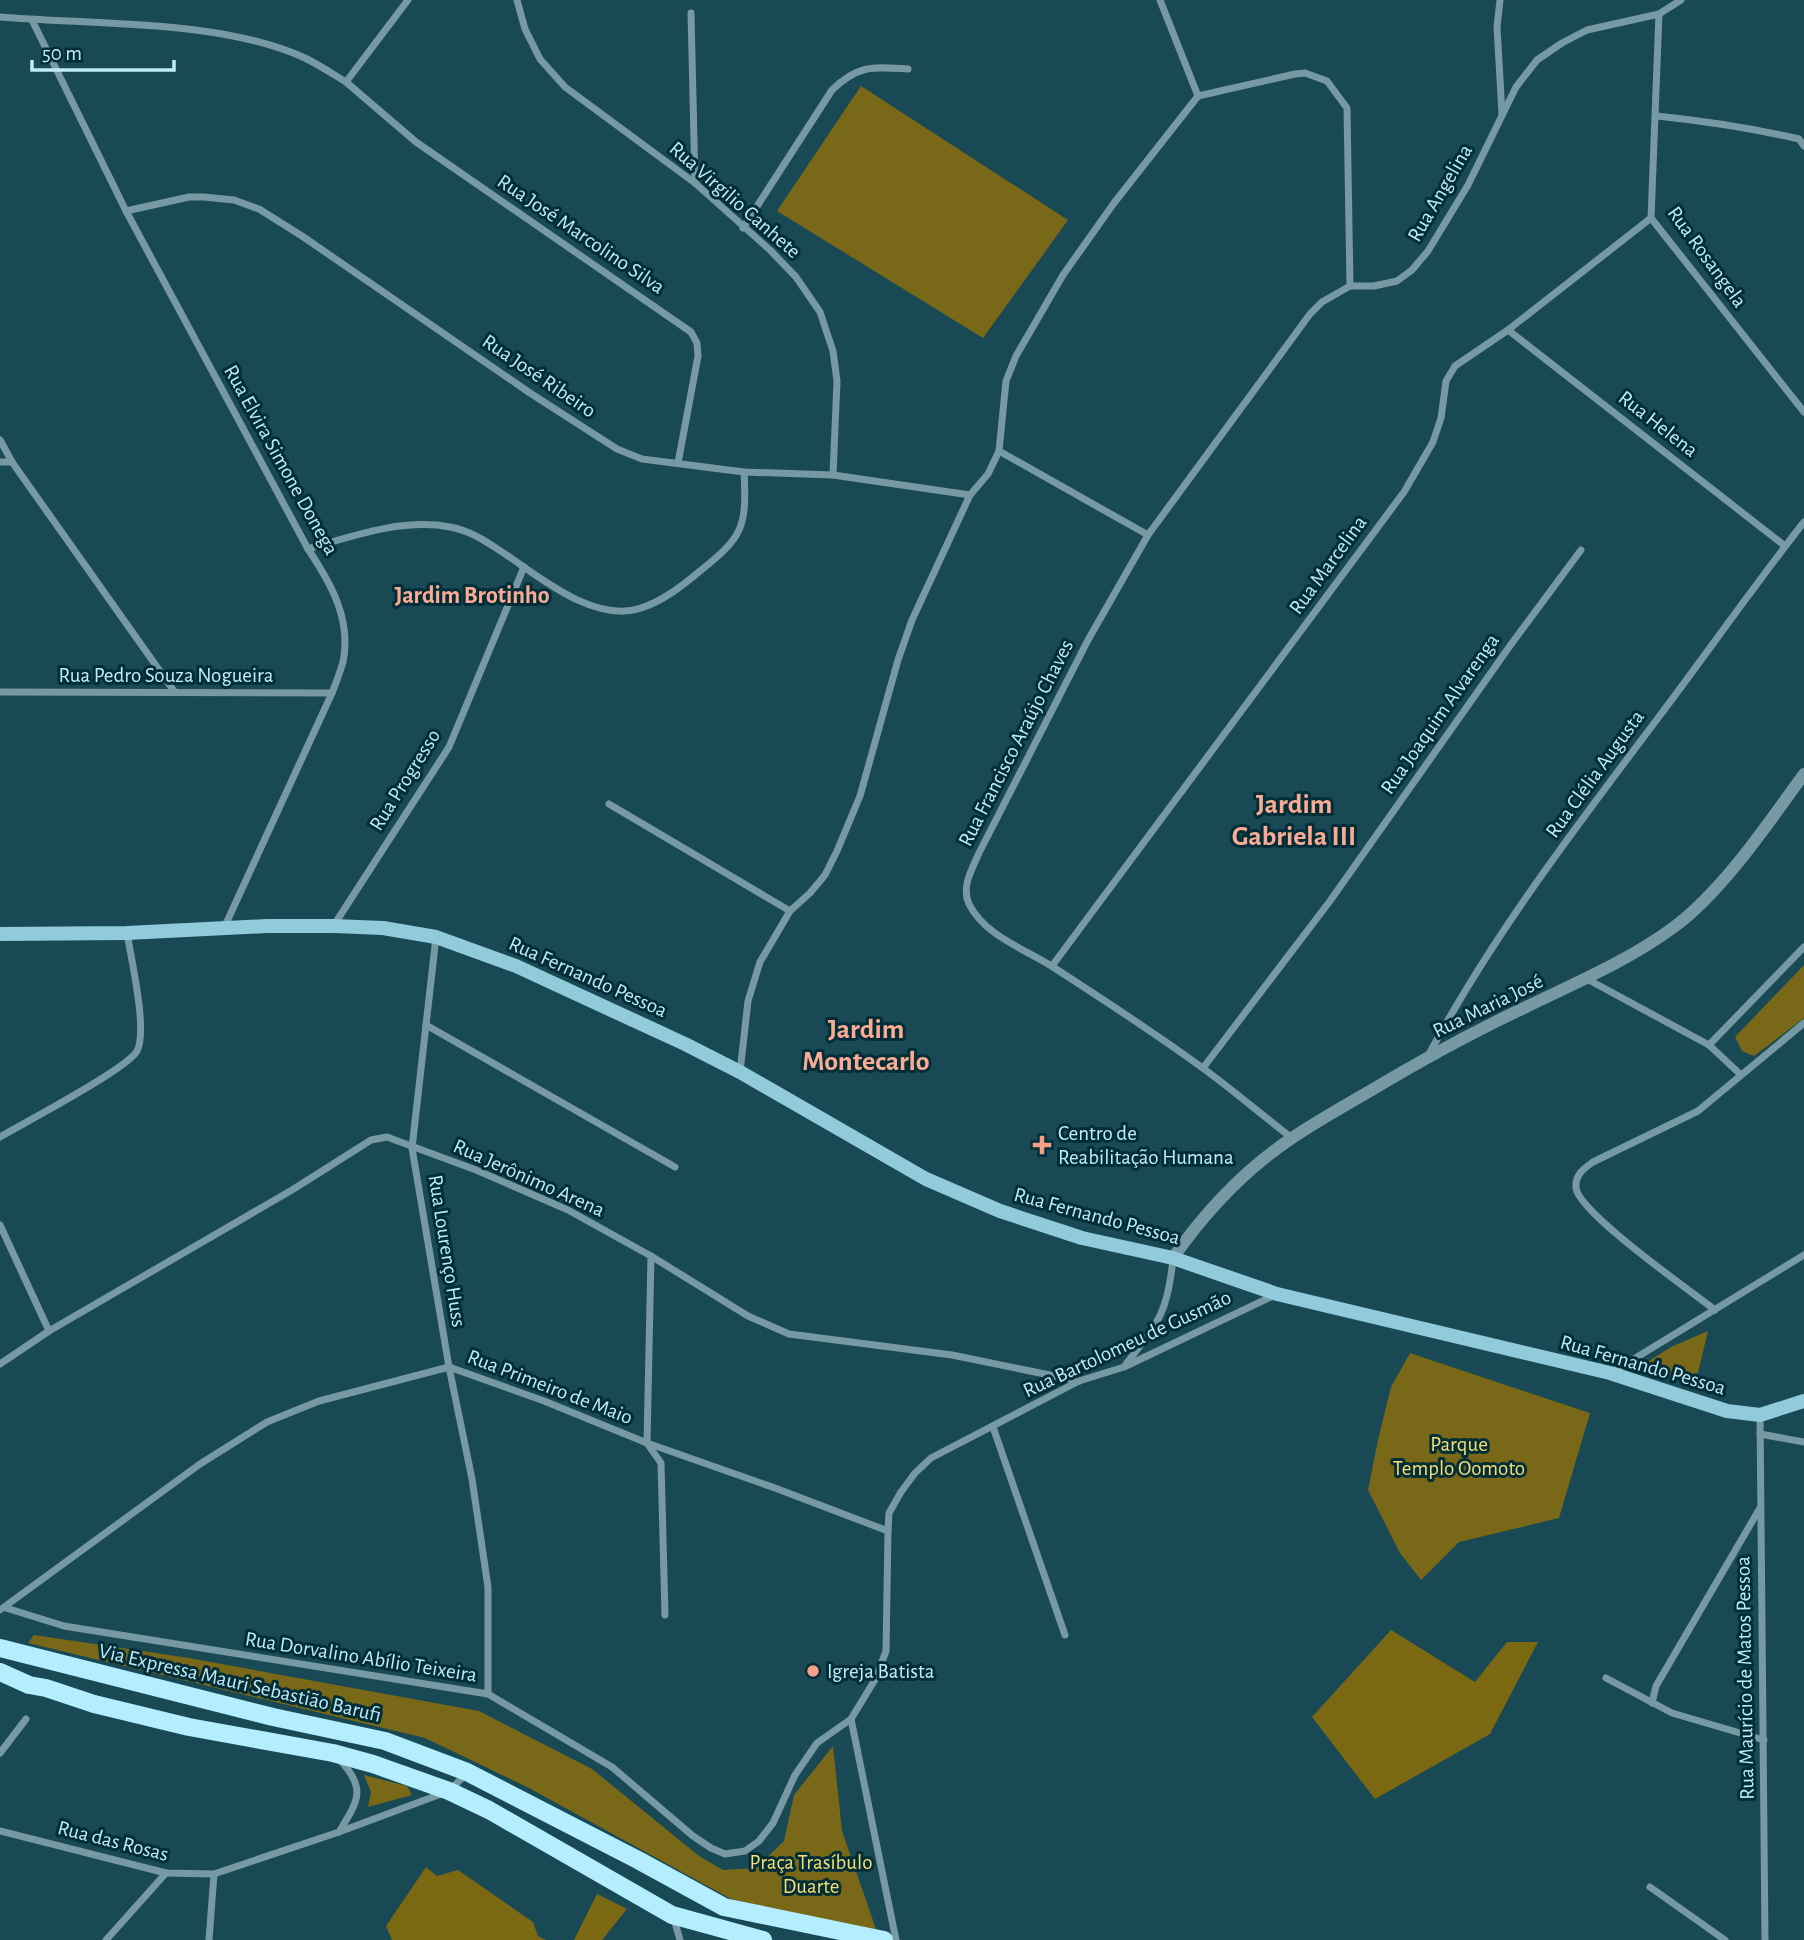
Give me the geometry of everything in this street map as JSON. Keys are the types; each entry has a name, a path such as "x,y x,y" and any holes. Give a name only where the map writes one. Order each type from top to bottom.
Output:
{"main road":[{"name":"Rua Fernando Pessoa","path":"0,934 334,926 383,928 436,937 516,966 685,1044 740,1072 926,1179 1000,1211 1082,1238 1173,1258 1277,1294 1610,1373 1727,1411 1760,1415 1804,1401"},
{"name":"Via Expressa Mauri Sebastião Barufi","path":"0,1648 273,1717 385,1741 467,1772 638,1860 724,1908 884,1940"},
{"path":"0,1672 29,1685 94,1704 188,1727 333,1753 373,1764 449,1791 511,1822 672,1915 762,1940"}],"street":[{"name":"Rua Virgilio Canhete","path":"517,0 525,29 540,59 565,87 695,183 770,250 796,277 820,312 833,351 837,382 832,475"},
{"path":"1160,0 1198,96"},
{"path":"1500,0 1497,27 1502,118"},
{"name":"Rua Angelina","path":"1350,286 1384,285 1397,281 1412,270 1428,251 1461,196 1516,87 1536,60 1587,30 1659,14 1681,0"},
{"path":"346,82 404,1"},
{"path":"691,13 695,183"},
{"name":"Rua Rosangela","path":"1659,14 1651,218 1804,412"},
{"name":"Rua José Marcolino Silva","path":"0,17 196,31 251,40 304,58 346,82 416,142 691,332 697,343 698,356 678,463"},
{"name":"Rua Elvira Simone Donega","path":"32,20 126,211 308,549 330,583 341,610 343,661 332,694 223,929"},
{"path":"743,228 832,90 848,75 864,69 908,69"},
{"path":"740,1072 747,1001 760,962 790,911 817,884 837,852 860,796 912,620 970,495 988,474 999,451 1006,381 1029,333 1063,275 1198,96 1305,74 1327,81 1339,94 1348,108 1350,286"},
{"path":"1657,116 1717,122 1802,139"},
{"name":"Rua José Ribeiro","path":"126,211 189,197 234,200 259,209 530,393 617,449 642,459 744,472 832,475 970,495"},
{"name":"Rua Marcelina","path":"1052,966 1415,474 1433,442 1441,418 1447,381 1455,366 1508,330 1651,218"},
{"name":"Rua Francisco Araújo Chaves","path":"1292,1138 1203,1068 1052,966 999,936 978,917 965,892 979,853 1088,640 1149,535 1310,314 1322,302 1350,286"},
{"name":"Rua Helena","path":"1508,330 1785,546"},
{"path":"0,440 12,462 174,691"},
{"path":"999,451 1149,535"},
{"path":"0,462 12,462"},
{"path":"308,549 381,528 446,526 462,529 481,538 561,592 589,605 616,611 639,609 661,599 693,577 737,538 746,502 744,472"},
{"name":"Rua Clélia Augusta","path":"1428,1057 1450,1015 1507,925 1804,522"},
{"name":"Rua Joaquim Alvarenga","path":"1203,1068 1330,901 1504,654 1581,550"},
{"name":"Rua Progresso","path":"334,926 449,747 524,567"},
{"name":"Rua Pedro Souza Nogueira","path":"0,692 332,694"},
{"name":"Rua Maria José","path":"1173,1258 1192,1231 1242,1178 1292,1138 1428,1057 1525,1007 1587,979 1675,927 1706,898 1742,857 1804,774"},
{"path":"610,804 790,911"},
{"path":"0,1137 119,1067 137,1052 141,1034 127,933"},
{"name":"Rua Lourenço Huss","path":"436,937 412,1148 449,1367 472,1479 488,1587 488,1694"},
{"path":"1709,1045 1804,947"},
{"path":"1587,979 1709,1045 1741,1075"},
{"path":"1715,1310 1597,1218 1576,1191 1576,1180 1580,1171 1593,1162 1698,1111 1722,1094 1804,1023"},
{"path":"426,1025 675,1167"},
{"name":"Rua Jerônimo Arena","path":"0,1364 49,1331 292,1190 371,1140 387,1137 477,1170 568,1210 651,1256 748,1316 789,1334 952,1355 1079,1381"},
{"path":"0,1226 49,1331"},
{"path":"1610,1373 1804,1255"},
{"path":"651,1256 647,1443 661,1463 665,1615"},
{"path":"1124,1367 1163,1314 1170,1290 1173,1258"},
{"name":"Rua Bartolomeu de Gusmão","path":"851,1719 876,1678 886,1651 889,1513 915,1473 931,1458 950,1447 1079,1381 1124,1367 1277,1294"},
{"name":"Rua Primeiro de Maio","path":"3,1609 200,1464 267,1422 319,1401 449,1367 888,1531"},
{"name":"Rua Maurício de Matos Pessoa","path":"1760,1415 1765,1940"},
{"path":"993,1427 1065,1635"},
{"path":"1760,1434 1804,1441"},
{"path":"1652,1703 1656,1686 1761,1506"},
{"name":"Rua Dorvalino Abílio Teixeira","path":"3,1609 64,1626 488,1694 612,1767 693,1836 725,1854 745,1851 759,1842 773,1823 795,1775 817,1743 851,1719"},
{"path":"1606,1678 1672,1713 1764,1740"},
{"path":"0,1753 26,1718"},
{"path":"851,1719 896,1940"},
{"path":"333,1753 352,1773 359,1792 354,1808 339,1832"},
{"path":"449,1791 467,1772"},
{"name":"Rua das Rosas","path":"0,1831 166,1873 214,1874 449,1791"},
{"path":"106,1940 166,1873"},
{"path":"209,1940 214,1874"},
{"path":"1650,1887 1725,1940"},
{"path":"672,1915 680,1940"}],"green space":[{"path":"861,86 1068,220 983,338 777,211"},
{"path":"1804,965 1804,1018 1754,1056 1742,1051 1735,1037"},
{"path":"1708,1331 1698,1373 1656,1378 1639,1367 1671,1347"},
{"name":"Parque Templo Oomoto","path":"1410,1353 1590,1413 1559,1518 1459,1542 1421,1580 1400,1553 1368,1490 1391,1387"},
{"name":"Praça Trasíbulo Duarte","path":"34,1635 189,1658 479,1711 592,1769 699,1856 723,1870 756,1868 784,1841 794,1795 833,1746 842,1831 877,1932 731,1899 529,1788 425,1738 28,1643"},
{"path":"364,1775 407,1786 412,1795 368,1807 371,1792"}],"shaded area":[{"path":"1391,1630 1475,1682 1507,1642 1538,1642 1490,1734 1375,1799 1312,1717"},
{"path":"426,1867 437,1876 458,1870 533,1922 538,1936 546,1940 392,1940 386,1926"},
{"path":"597,1894 627,1909 602,1940 574,1940"}],"place":[{"name":"Centro de Reabilitação Humana","path":"1042,1145"},
{"name":"Igreja Batista","path":"813,1671"}],"district":[{"name":"Jardim Brotinho","path":"472,596"},
{"name":"Jardim Gabriela III","path":"1294,821"},
{"name":"Jardim Montecarlo","path":"866,1046"}]}
